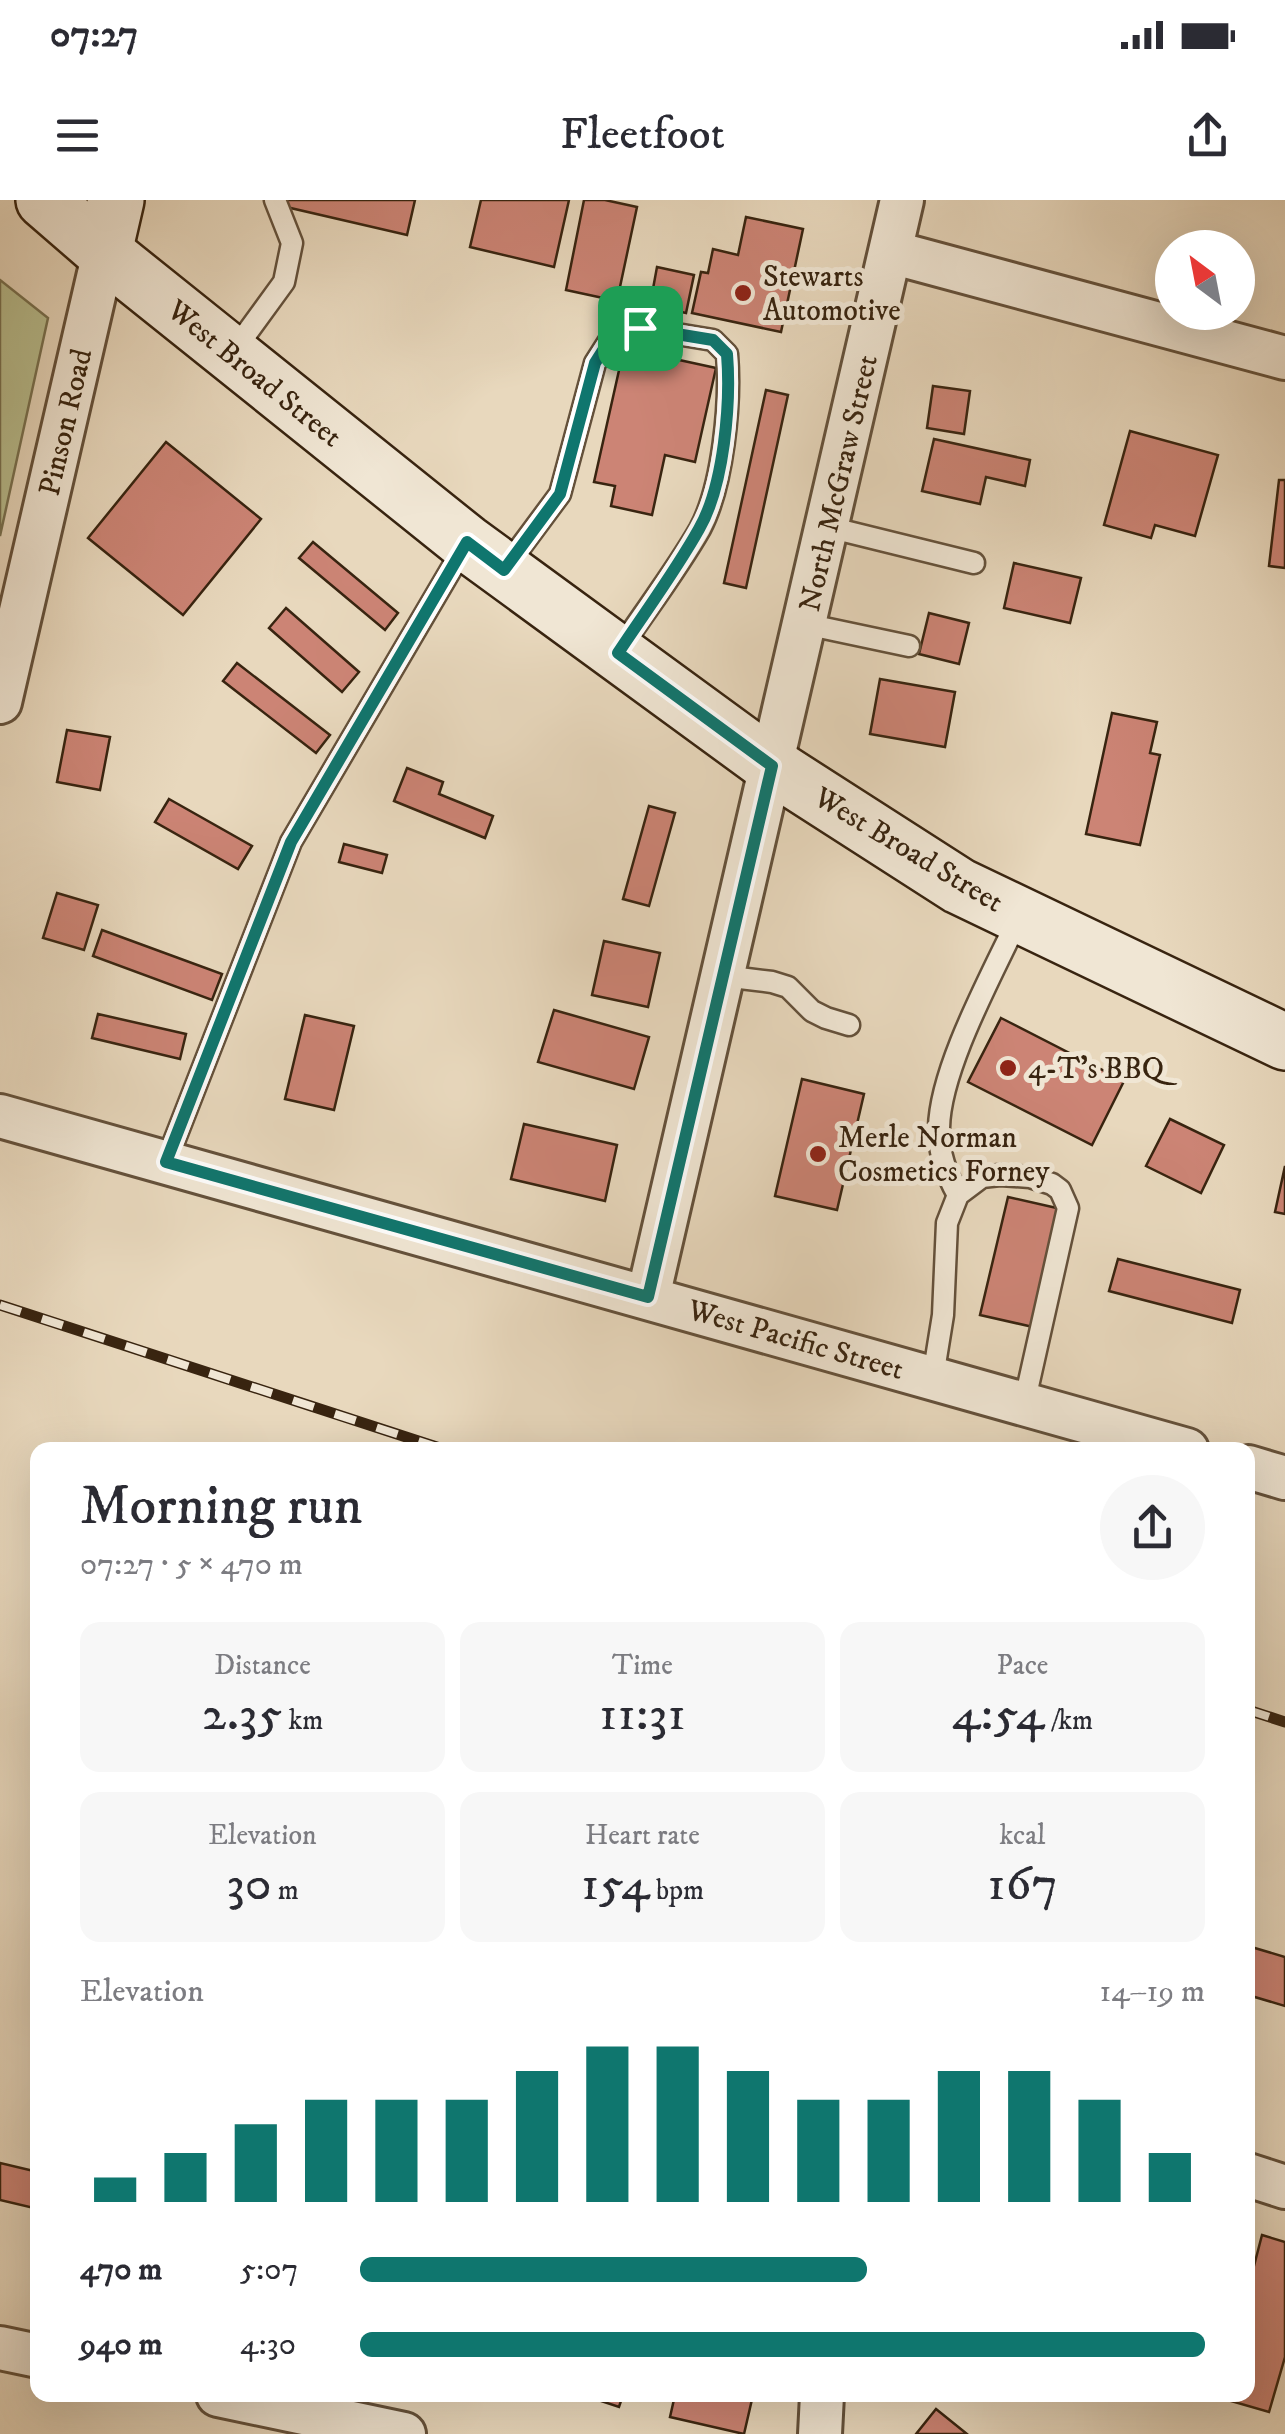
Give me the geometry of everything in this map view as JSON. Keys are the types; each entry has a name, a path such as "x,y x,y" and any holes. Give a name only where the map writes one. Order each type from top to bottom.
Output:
{"main road":[{"name":"West Broad Street","path":"44,200 110,226 232,354 486,556 772,766 959,886 1285,1042"}],"street":[{"name":"North McGraw Street","path":"648,1297 902,200"},
{"name":"Pinson Road","path":"0,702 110,226"},
{"path":"891,252 1285,358"},
{"name":"West Pacific Street","path":"0,1116 1159,1442"},
{"path":"1255,1469 1285,1478"},
{"path":"1255,2176 1285,2187"},
{"path":"0,2348 30,2354"},
{"path":"241,2402 275,2412 404,2434"},
{"path":"820,2434 822,2402"}],"lane":[{"path":"232,354 284,282 292,242 274,200"},
{"path":"166,1162 291,842 486,556 560,494 595,363 616,330 640,328 713,340 727,354 730,386 720,472 701,526 618,653"},
{"path":"828,526 974,563"},
{"path":"805,624 909,646"},
{"path":"958,1195 942,1159 942,1100 957,1055 1020,915"},
{"path":"724,976 788,987 812,1011 849,1025"},
{"path":"932,1378 943,1315 947,1223 958,1195 982,1177 1030,1177 1060,1190 1068,1208 1024,1404"}],"green space":[{"path":"0,280 48,318 0,536"}],"building":[{"path":"284,200 415,200 407,235 282,206"},
{"path":"481,200 569,200 554,267 470,247"},
{"path":"584,200 637,207 617,301 566,290"},
{"name":"Stewarts Automotive","path":"746,217 803,229 781,332 692,313 701,272 708,273 713,249 738,255"},
{"path":"657,267 694,275 686,313 650,305"},
{"path":"624,348 716,368 695,462 665,455 652,515 611,506 615,486 594,482"},
{"path":"933,386 970,391 964,434 927,428"},
{"path":"766,390 788,395 746,588 724,583"},
{"path":"1130,431 1218,455 1195,536 1155,525 1151,538 1104,525"},
{"path":"934,439 1030,460 1025,486 986,477 980,504 922,491"},
{"path":"166,442 261,519 183,615 88,538"},
{"path":"1279,480 1285,480 1285,568 1269,566"},
{"path":"313,542 398,613 385,630 299,558"},
{"path":"1014,563 1081,578 1070,623 1004,608"},
{"path":"286,608 359,672 342,692 269,628"},
{"path":"929,613 969,623 959,664 919,654"},
{"path":"237,663 330,735 316,753 223,681"},
{"path":"880,679 955,692 945,747 870,734"},
{"path":"1112,713 1157,722 1150,753 1160,755 1140,845 1086,834"},
{"path":"67,730 110,737 100,790 57,782"},
{"path":"407,768 443,782 439,794 493,816 485,838 394,801"},
{"path":"169,799 252,846 238,869 155,822"},
{"path":"649,806 675,813 649,906 623,899"},
{"path":"344,844 387,855 382,873 339,862"},
{"path":"57,893 98,905 84,950 43,938"},
{"path":"102,930 222,974 212,1000 93,956"},
{"path":"604,941 660,953 648,1007 592,995"},
{"path":"554,1010 649,1037 634,1089 538,1062"},
{"path":"98,1014 186,1034 180,1059 92,1038"},
{"path":"305,1015 354,1026 334,1110 285,1099"},
{"path":"1001,1018 1124,1081 1092,1145 968,1082"},
{"path":"802,1079 864,1094 837,1210 775,1196"},
{"path":"1170,1119 1224,1145 1201,1193 1146,1166"},
{"path":"524,1124 617,1145 605,1201 511,1179"},
{"path":"1285,1166 1285,1214 1275,1212"},
{"path":"1008,1197 1061,1209 1033,1327 980,1315"},
{"path":"1118,1259 1240,1290 1232,1323 1109,1291"},
{"path":"1255,1948 1285,1957 1285,2006 1255,1997"},
{"path":"0,2163 30,2170 30,2207 0,2200"},
{"path":"1262,2235 1285,2242 1285,2357 1269,2412 1234,2402 1255,2402 1255,2262"},
{"path":"673,2402 751,2402 744,2434 670,2417"},
{"path":"936,2409 967,2434 916,2434"}],"railway":[{"path":"0,1305 421,1442"},
{"path":"1255,1712 1285,1722"}],"place":[{"name":"Stewarts Automotive","path":"743,293"},
{"name":"4-T's BBQ","path":"1008,1068"},
{"name":"Merle Norman Cosmetics Forney","path":"818,1154"}],"route":[{"path":"640,328 713,340 727,354 730,386 720,472 701,526 618,653 772,766 648,1297 166,1162 291,842 467,542 504,570 560,494 595,363 616,330 640,328"}]}
